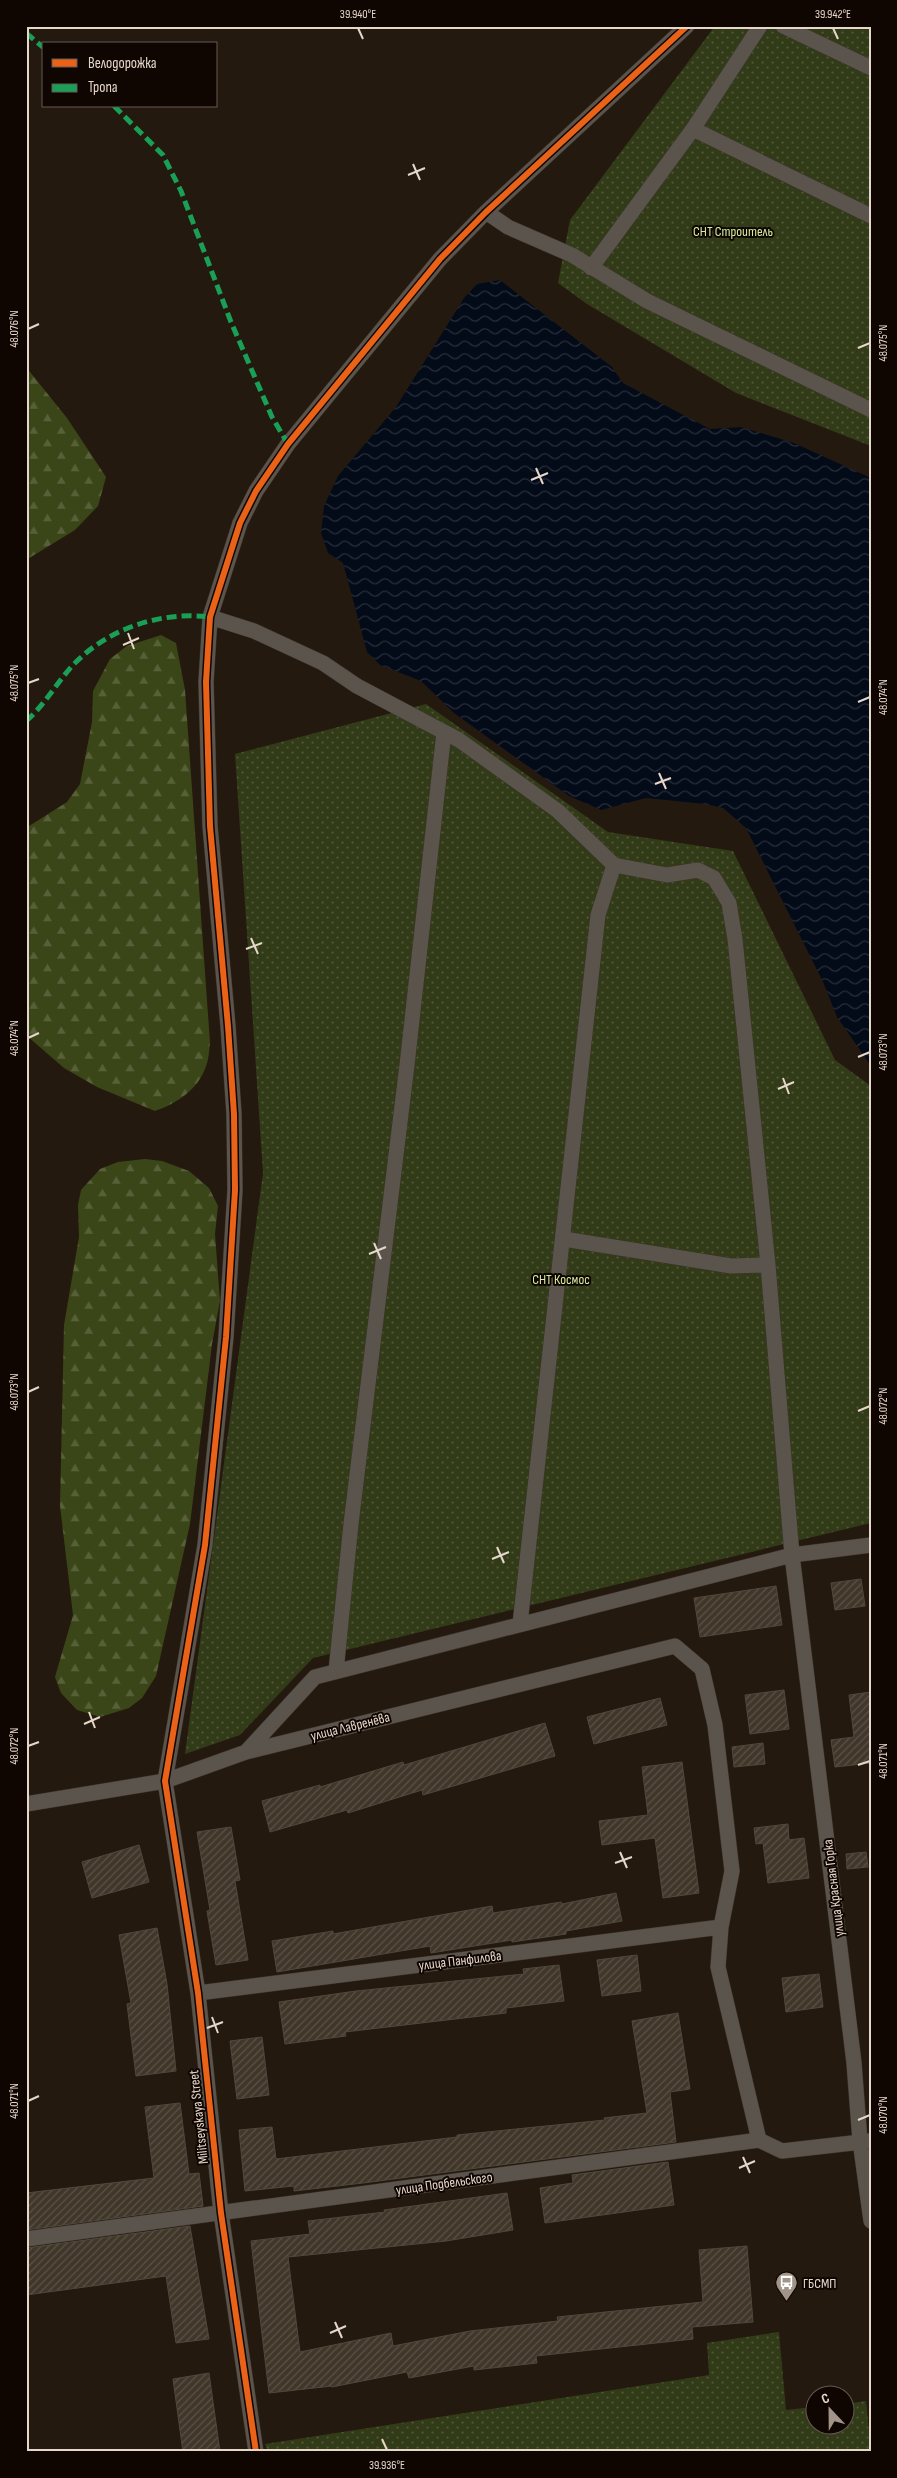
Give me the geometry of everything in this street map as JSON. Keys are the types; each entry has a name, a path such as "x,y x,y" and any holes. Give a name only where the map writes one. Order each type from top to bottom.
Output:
{"street":[{"name":"Militseyskaya Street","path":"256,2452 221,2213 198,1993 165,1781 205,1545 226,1337 235,1190 234,1114 228,1026 210,826 206,682 210,617 227,558 240,523 256,491 288,444 434,266 486,212 687,26"},
{"path":"591,268 693,128 760,26"},
{"path":"783,26 871,68"},
{"path":"693,128 871,216"},
{"path":"486,212 508,227 572,255 647,301 871,410"},
{"path":"210,617 254,631 323,663 357,686 459,740 558,811 614,865 598,915 564,1239 520,1624"},
{"path":"336,1672 351,1524 407,1065 444,732"},
{"name":"улица Красная Горка","path":"614,865 667,875 698,870 714,878 729,903 735,939 768,1265 792,1555 854,2063 866,2141 871,2222"},
{"path":"564,1239 730,1266 768,1265"},
{"path":"246,1752 315,1677 792,1555 871,1545"},
{"name":"улица Лавренёва","path":"26,1804 165,1781 246,1752 675,1646 702,1669 715,1725 732,1871 721,1927"},
{"path":"721,1927 718,1967 759,2140 782,2151 866,2141"},
{"name":"улица Панфилова","path":"198,1993 721,1927"},
{"name":"улица Подбельского","path":"26,2239 759,2140"}],"green space":[{"name":"СНТ Строитель","path":"715,26 871,26 871,446 736,393 587,304 558,283 570,220"},
{"path":"26,367 67,418 106,477 98,506 75,530 26,560"},
{"path":"161,635 176,643 185,690 210,1043 207,1063 198,1082 179,1100 155,1111 97,1087 64,1068 26,1035 26,828 67,802 80,784 92,722 93,691 110,659 127,646"},
{"name":"СНТ Космос","path":"426,704 608,832 733,851 835,1060 871,1086 871,1523 313,1658 240,1735 185,1754 263,1173 235,754"},
{"path":"145,1159 162,1161 189,1171 209,1188 218,1206 215,1234 220,1301 212,1344 190,1524 156,1676 142,1698 129,1708 100,1717 77,1710 61,1693 55,1677 73,1615 60,1506 64,1325 79,1237 78,1205 81,1190 100,1169 118,1162"},
{"path":"779,2332 786,2410 804,2408 804,2436 854,2436 854,2403 866,2401 871,2452 268,2452 265,2444 709,2375 707,2343"}],"water":[{"path":"500,280 612,367 623,383 710,429 741,427 794,443 871,478 871,1066 837,1017 823,982 746,828 723,808 705,804 646,798 601,810 569,796 454,713 421,681 380,665 367,652 343,563 328,553 321,533 324,506 338,476 396,407 464,298 477,284"}],"building":[{"path":"861,1579 865,1606 835,1610 831,1583"},
{"path":"776,1586 782,1625 700,1637 694,1598"},
{"path":"784,1690 789,1729 750,1734 745,1695"},
{"path":"871,1692 871,1763 835,1767 831,1740 854,1737 849,1695"},
{"path":"660,1698 667,1725 594,1744 587,1717"},
{"path":"545,1723 555,1756 423,1795 422,1790 348,1813 347,1810 270,1832 262,1801 320,1785 320,1787 403,1762 404,1765"},
{"path":"763,1743 765,1764 734,1767 732,1747"},
{"path":"682,1762 699,1893 663,1898 655,1838 602,1845 599,1821 648,1815 642,1767"},
{"path":"788,1824 789,1840 804,1838 809,1878 768,1883 763,1843 756,1844 754,1828"},
{"path":"231,1827 240,1880 235,1881 248,1960 216,1965 207,1911 210,1910 197,1832"},
{"path":"139,1845 149,1882 92,1898 82,1862"},
{"path":"866,1852 868,1867 847,1869 846,1854"},
{"path":"616,1893 622,1921 566,1931 566,1934 512,1942 512,1940 431,1953 430,1946 277,1972 272,1941 333,1931 333,1934 492,1906 493,1913 561,1902 562,1904"},
{"path":"157,1928 167,1984 176,2071 136,2076 127,2004 131,2003 119,1935"},
{"path":"637,1955 641,1991 602,1996 597,1960"},
{"path":"559,1965 564,2001 506,2008 506,2013 345,2032 346,2036 285,2044 279,2002 356,1991 524,1974 523,1969"},
{"path":"819,1974 823,2007 786,2012 782,1978"},
{"path":"678,2013 690,2089 670,2092 676,2142 294,2191 294,2186 245,2191 239,2130 272,2127 276,2159 457,2137 457,2135 605,2120 604,2118 647,2113 632,2021"},
{"path":"262,2037 269,2095 237,2099 230,2041"},
{"path":"180,2103 189,2174 199,2173 203,2206 26,2230 26,2193 154,2178 145,2107"},
{"path":"668,2162 674,2205 545,2223 540,2188 573,2183 572,2175"},
{"path":"507,2193 513,2230 446,2241 288,2257 300,2352 391,2333 393,2346 470,2331 558,2321 557,2317 703,2302 699,2250 747,2246 753,2322 692,2327 693,2339 536,2356 537,2363 474,2370 474,2366 409,2378 407,2372 332,2387 269,2393 251,2241 310,2234 308,2221 385,2212 384,2210"},
{"path":"190,2226 209,2339 176,2343 166,2276 26,2295 26,2248"},
{"path":"209,2373 220,2452 183,2452 173,2379"}],"marked path":[{"path":"26,33 42,46"},
{"path":"116,108 163,155 181,191 231,322 272,417 288,444"},
{"path":"26,721 40,707 76,662 105,640 138,624 155,620 192,616 210,617"}],"cycle path":[{"path":"256,2452 221,2213 198,1993 165,1781 205,1545 226,1337 235,1190 234,1114 228,1026 210,826 206,682 210,617 240,523 256,491 288,444 440,259 486,212 687,26"}],"place":[{"name":"ГБСМП","path":"787,2302"}]}
